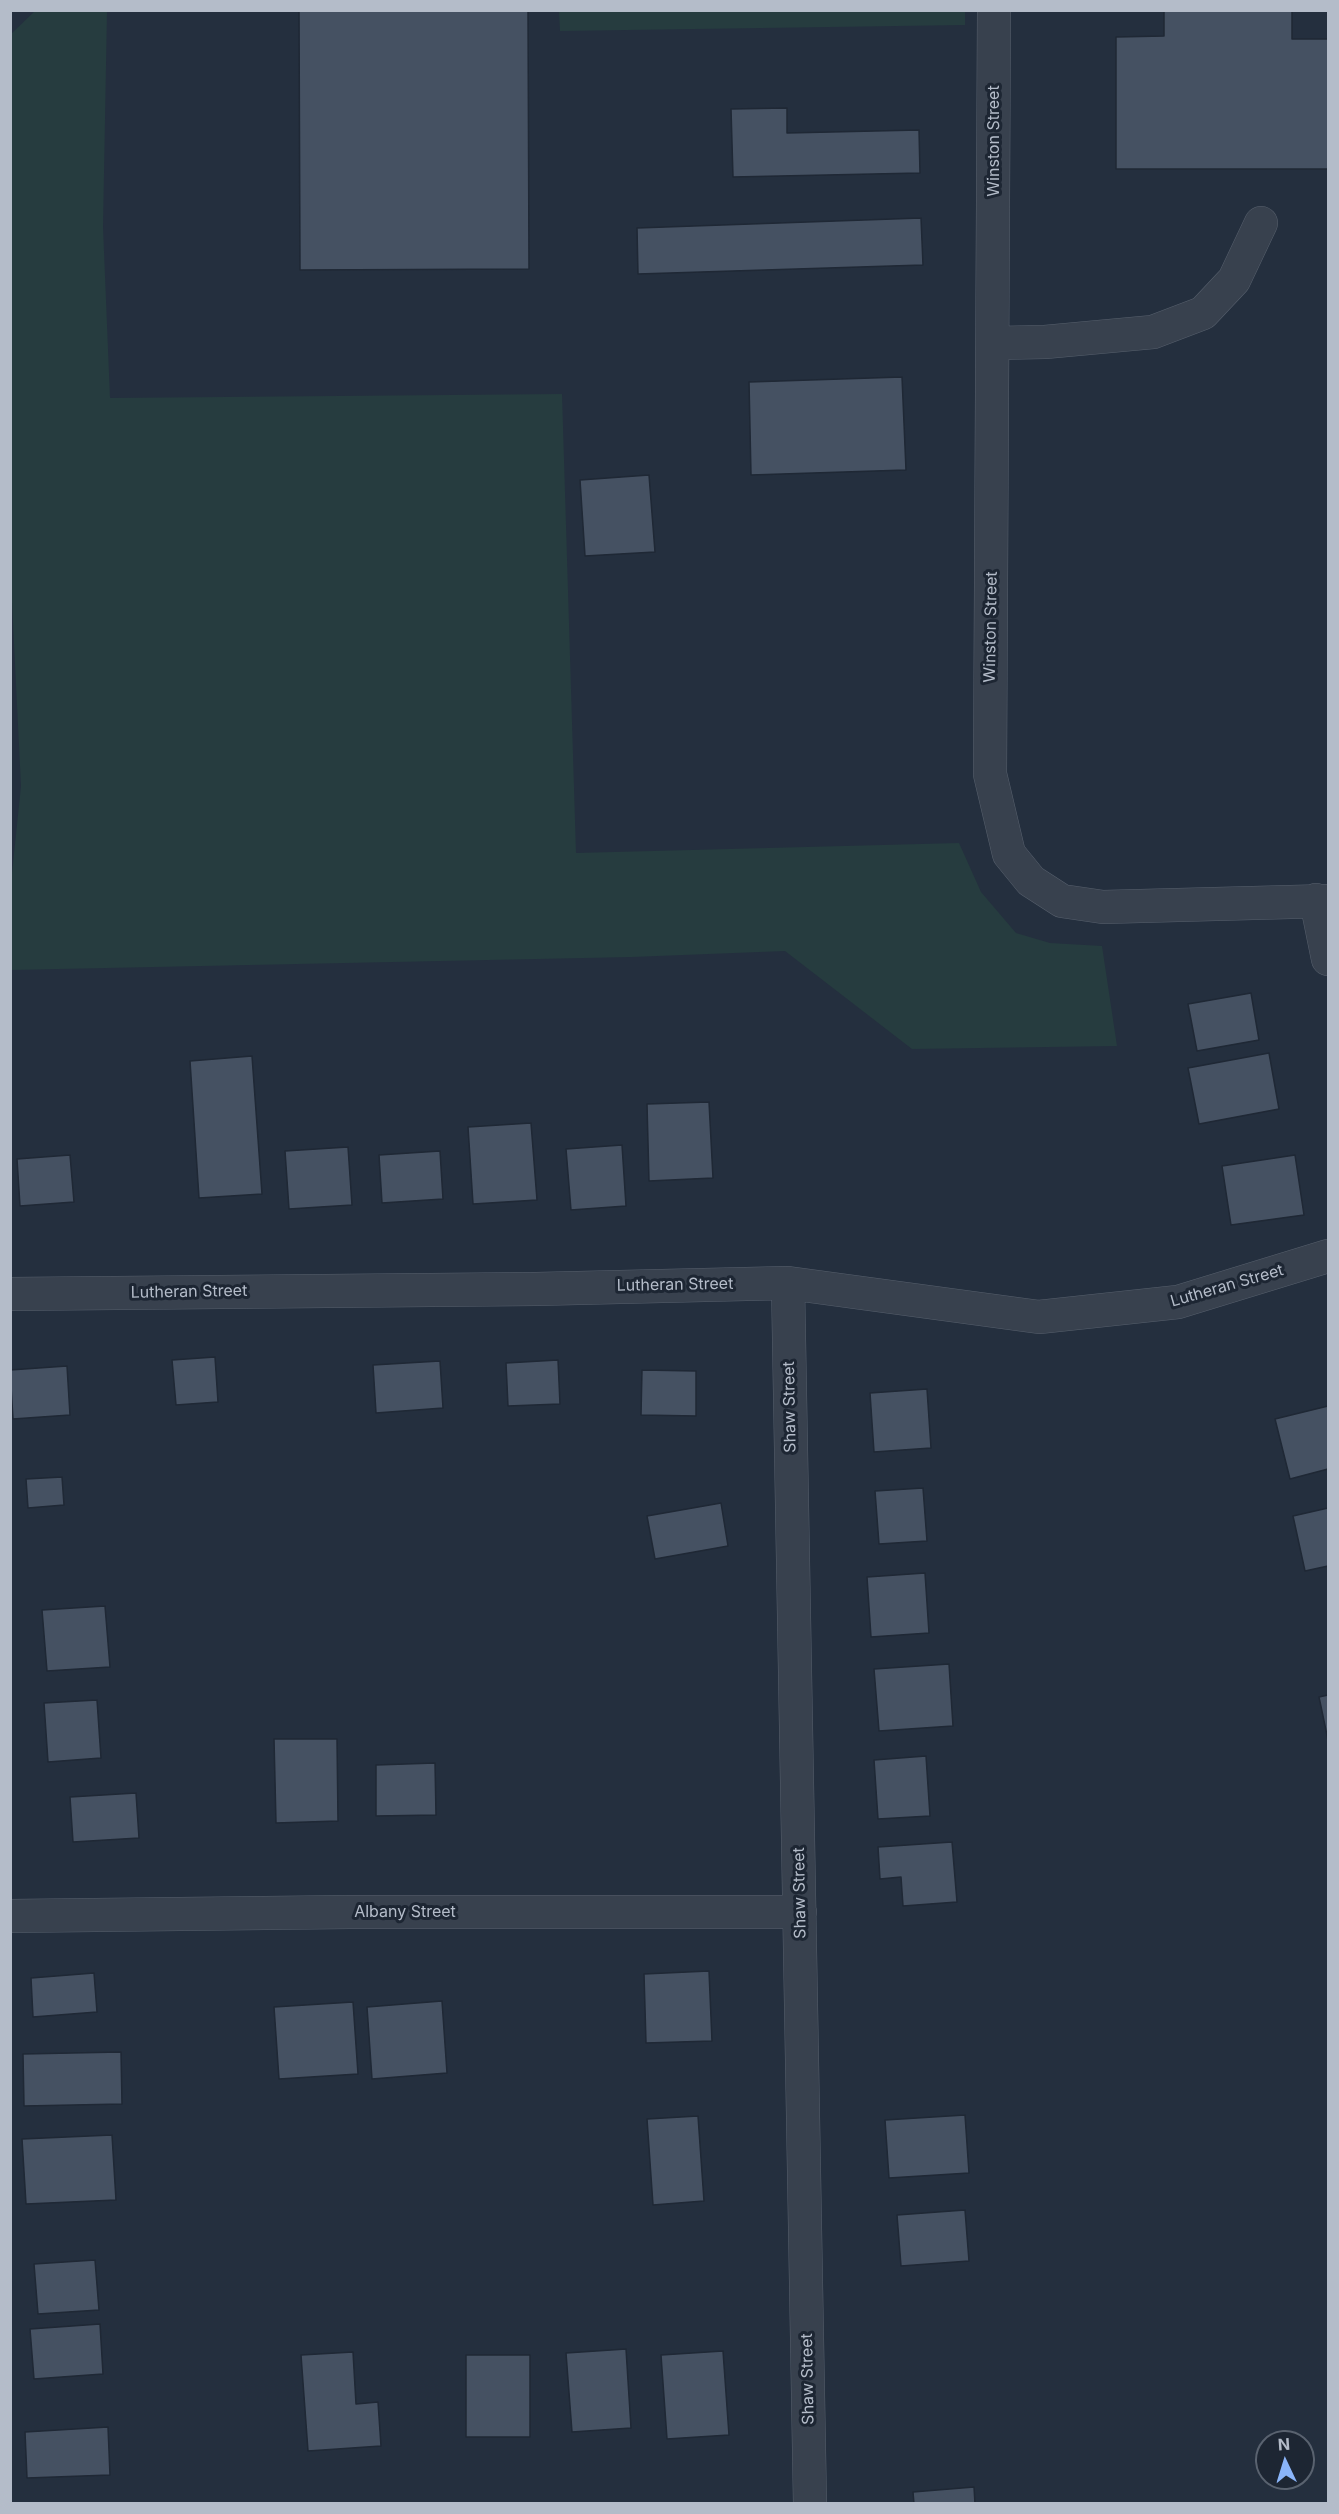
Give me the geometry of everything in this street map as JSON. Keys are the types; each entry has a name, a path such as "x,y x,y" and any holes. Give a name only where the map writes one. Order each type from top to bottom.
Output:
{"street":[{"name":"Winston Street","path":"994,10 990,774 999,822 1009,854 1031,881 1062,901 1103,907 1322,901 1329,959"},
{"path":"994,343 1045,342 1153,332 1203,313 1234,280 1261,224"},
{"name":"Lutheran Street","path":"10,1294 536,1289 788,1282 1039,1317 1178,1302 1329,1256"},
{"name":"Shaw Street","path":"788,1282 810,2504"},
{"name":"Albany Street","path":"10,1916 350,1912 800,1912"}],"green space":[{"path":"36,10 107,11 103,227 110,398 562,394 576,853 959,843 981,892 1016,933 1050,943 1102,946 1117,1046 912,1049 785,951 632,957 11,970 11,883 21,786 10,562 10,35"},
{"path":"965,10 965,25 560,31 559,11"}],"building":[{"path":"299,10 528,10 529,269 300,270"},
{"path":"1164,10 1292,10 1292,39 1328,39 1328,169 1116,169 1116,37 1164,36"},
{"path":"787,108 787,133 919,130 920,173 733,177 731,109"},
{"path":"921,218 923,265 638,274 637,228"},
{"path":"902,377 906,470 751,475 749,382"},
{"path":"649,475 655,552 585,556 580,480"},
{"path":"1251,993 1259,1040 1197,1051 1188,1004"},
{"path":"1269,1053 1279,1109 1199,1124 1188,1068"},
{"path":"252,1056 262,1194 199,1198 190,1061"},
{"path":"709,1102 713,1178 649,1181 647,1104"},
{"path":"531,1123 537,1200 473,1204 468,1127"},
{"path":"622,1145 626,1206 571,1210 566,1149"},
{"path":"348,1147 352,1205 289,1209 285,1151"},
{"path":"440,1151 443,1199 382,1203 379,1155"},
{"path":"70,1155 74,1202 20,1206 17,1159"},
{"path":"1295,1155 1304,1215 1231,1225 1222,1166"},
{"path":"215,1357 218,1402 176,1405 172,1360"},
{"path":"558,1360 560,1404 508,1406 506,1363"},
{"path":"440,1361 443,1408 376,1413 373,1365"},
{"path":"67,1366 70,1415 13,1419 10,1370"},
{"path":"642,1370 696,1371 696,1416 641,1415"},
{"path":"927,1389 931,1448 874,1452 870,1393"},
{"path":"1328,1406 1328,1469 1290,1479 1275,1419"},
{"path":"62,1477 64,1505 28,1508 26,1479"},
{"path":"923,1488 927,1541 879,1544 875,1491"},
{"path":"721,1503 728,1546 655,1559 647,1516"},
{"path":"1328,1508 1328,1566 1305,1571 1293,1516"},
{"path":"925,1573 929,1633 871,1637 867,1577"},
{"path":"105,1606 110,1667 47,1671 42,1610"},
{"path":"949,1664 953,1726 879,1731 874,1669"},
{"path":"1328,1695 1328,1740 1319,1697"},
{"path":"97,1700 101,1758 48,1762 44,1703"},
{"path":"274,1739 337,1739 338,1821 276,1823"},
{"path":"926,1756 930,1816 878,1819 874,1760"},
{"path":"435,1763 436,1815 376,1816 376,1765"},
{"path":"136,1793 139,1838 73,1842 70,1797"},
{"path":"952,1842 957,1902 903,1906 901,1877 880,1879 878,1847"},
{"path":"709,1971 712,2041 646,2043 644,1974"},
{"path":"94,1973 97,2012 33,2017 31,1978"},
{"path":"442,2001 447,2073 372,2079 367,2007"},
{"path":"353,2002 358,2074 279,2079 274,2007"},
{"path":"121,2052 122,2104 24,2106 23,2054"},
{"path":"965,2115 969,2173 889,2178 885,2120"},
{"path":"698,2116 704,2201 653,2205 647,2119"},
{"path":"112,2135 116,2200 26,2204 22,2139"},
{"path":"965,2210 969,2261 901,2266 897,2215"},
{"path":"95,2260 99,2310 38,2314 34,2264"},
{"path":"100,2324 103,2374 34,2379 30,2329"},
{"path":"626,2349 631,2428 572,2432 566,2353"},
{"path":"723,2351 729,2435 667,2439 661,2355"},
{"path":"353,2352 356,2404 378,2402 381,2446 308,2451 301,2355"},
{"path":"466,2355 530,2355 530,2437 466,2437"},
{"path":"108,2427 110,2475 27,2478 25,2432"},
{"path":"974,2487 975,2504 914,2504 913,2492"}]}
